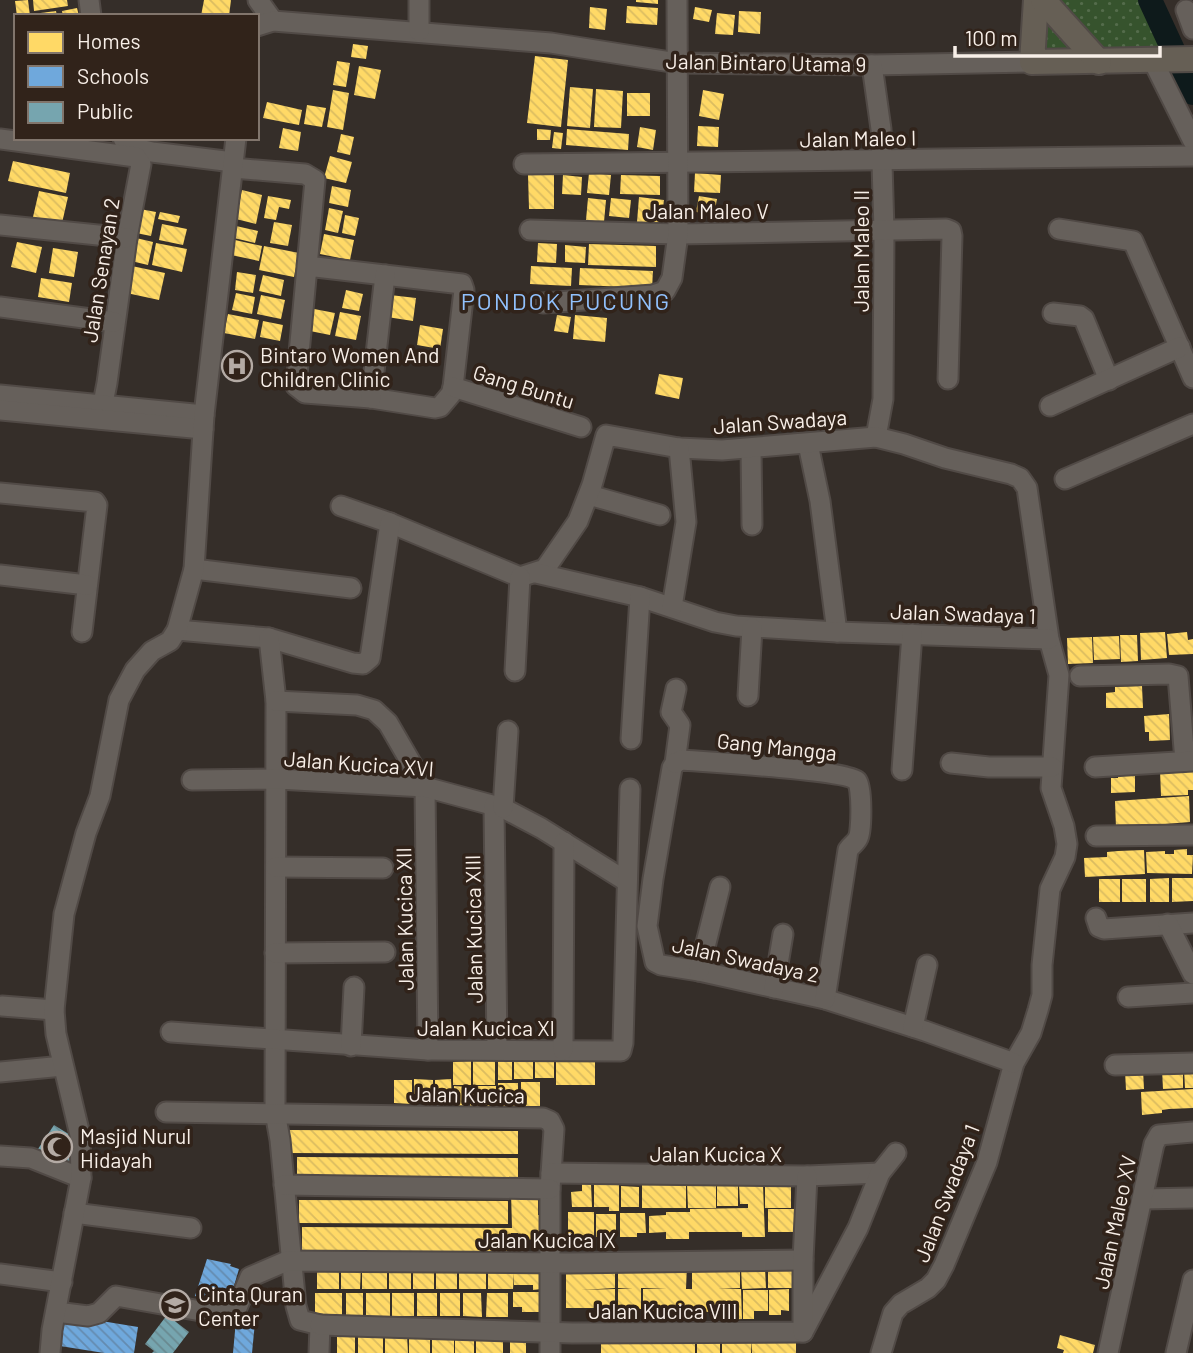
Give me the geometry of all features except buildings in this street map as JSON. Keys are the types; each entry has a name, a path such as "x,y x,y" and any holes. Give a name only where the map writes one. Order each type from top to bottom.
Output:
{"main road":[{"path":"1032,62 1036,0"},
{"path":"1043,0 1100,62"},
{"name":"Jalan Bintaro Utama 9","path":"1032,62 1192,59"}],"street":[{"path":"258,0 262,21"},
{"path":"419,0 419,31"},
{"path":"543,303 653,295 665,291 672,278 678,234 677,0"},
{"name":"Jalan Bintaro Utama 9","path":"262,21 551,43 677,63 872,65 1032,62"},
{"path":"1157,60 1193,141"},
{"name":"Jalan Maleo II","path":"872,65 881,129 884,231 883,399 876,437"},
{"name":"Jalan Senayan 2","path":"0,139 136,157 141,164 114,322 104,412"},
{"path":"124,140 127,146 152,152 305,174 315,180 307,266 296,386 305,393 371,398 435,408 444,403 453,387 464,290 462,284 307,266"},
{"path":"50,1353 81,1178 80,1135 63,1066 54,1010 64,914 86,833 100,796 118,700 135,670 152,651 170,641 177,630 194,569 203,422 236,140"},
{"name":"Jalan Maleo I","path":"524,164 1193,156"},
{"path":"0,225 127,238"},
{"name":"Jalan Maleo V","path":"530,230 678,234 946,229 951,231 948,379"},
{"path":"1059,229 1133,241 1193,377"},
{"path":"371,398 385,275"},
{"path":"0,307 114,322"},
{"path":"1053,313 1080,316 1084,319 1109,380"},
{"path":"1050,405 1180,347"},
{"name":"Gang Buntu","path":"453,387 582,427"},
{"path":"0,395 104,412 203,422"},
{"path":"0,410 104,412"},
{"path":"1065,479 1193,424"},
{"name":"Jalan Swadaya","path":"528,575 545,569 579,521 606,435 679,448 751,449 876,437 1020,478 1027,488 1030,503 1049,639"},
{"path":"808,444 820,501 837,632"},
{"path":"672,607 686,522 679,448"},
{"path":"751,449 752,525"},
{"path":"0,493 95,502 82,632"},
{"path":"589,495 660,515"},
{"path":"341,506 528,575 515,671"},
{"path":"177,630 269,638 363,664 370,658 390,523"},
{"path":"194,569 351,588"},
{"path":"0,575 87,584"},
{"name":"Jalan Swadaya 1","path":"528,575 640,597 715,622 752,628 1049,639 1059,675 1051,788 1067,844 1065,857 1050,889 1042,965 1042,995 1031,1033 1014,1063 987,1162 944,1265 936,1280 901,1304 893,1313 881,1353"},
{"path":"631,739 640,597"},
{"path":"748,696 752,628"},
{"path":"902,770 912,634"},
{"path":"269,638 276,701 277,779 273,1040 275,1112 296,1306 300,1320 320,1325 319,1353"},
{"path":"1080,676 1178,676 1189,761 1095,767"},
{"name":"Jalan Swadaya 2","path":"676,689 671,712 680,725 647,926 655,962 825,999 1014,1063"},
{"path":"276,701 357,705 374,710 388,723 425,787"},
{"name":"Jalan Kucica XIII","path":"497,1050 499,807 508,731"},
{"name":"Gang Mangga","path":"675,762 682,760 811,771 848,776 856,780 861,788 859,837 848,850 825,999"},
{"path":"951,763 989,767 1052,767"},
{"name":"Jalan Kucica XVI","path":"192,780 277,779 425,787 499,807 564,842 625,881"},
{"name":"Jalan Kucica XII","path":"425,787 428,1051"},
{"path":"625,881 629,789"},
{"path":"1096,836 1193,835"},
{"path":"563,1050 564,842"},
{"path":"276,867 383,869"},
{"name":"Jalan Kucica XI","path":"171,1032 428,1051 621,1051 625,881"},
{"path":"699,971 720,887"},
{"path":"1096,918 1099,927 1104,929 1193,923"},
{"path":"1168,924 1193,974"},
{"path":"774,988 783,934"},
{"path":"275,953 385,952"},
{"path":"913,1027 927,965"},
{"path":"351,1046 354,987"},
{"path":"1128,997 1193,993"},
{"path":"2,1006 54,1010"},
{"path":"1115,1065 1193,1063"},
{"path":"0,1072 63,1066"},
{"name":"Jalan Kucica","path":"166,1112 543,1118 550,1121 554,1129 550,1181 550,1353"},
{"name":"Jalan Maleo XV","path":"1108,1353 1154,1144 1159,1135 1193,1132"},
{"path":"803,1332 858,1228 880,1173 896,1153"},
{"path":"0,1156 31,1158 81,1178"},
{"name":"Jalan Kucica X","path":"284,1185 880,1173"},
{"path":"803,1332 807,1176"},
{"path":"1143,1199 1193,1198"},
{"path":"74,1213 191,1228"},
{"name":"Jalan Kucica IX","path":"292,1261 803,1260"},
{"path":"56,1312 88,1316 99,1313 116,1296 229,1315 236,1310 250,1277 292,1261"},
{"path":"0,1274 62,1282"},
{"path":"1176,1353 1193,1280"},
{"name":"Jalan Kucica VIII","path":"320,1325 550,1333 803,1332"}],"green space":[{"path":"1035,0 1096,63 1033,63"},
{"path":"1052,0 1152,0 1174,47 1102,53"}],"waterway":[{"path":"1150,0 1193,93"}],"place":[{"name":"Bintaro Women And Children Clinic","path":"237,366"},
{"name":"Masjid Nurul Hidayah","path":"57,1147"},
{"name":"Cinta Quran Center","path":"175,1305"}],"district":[{"name":"PONDOK PUCUNG","path":"566,300"}]}
